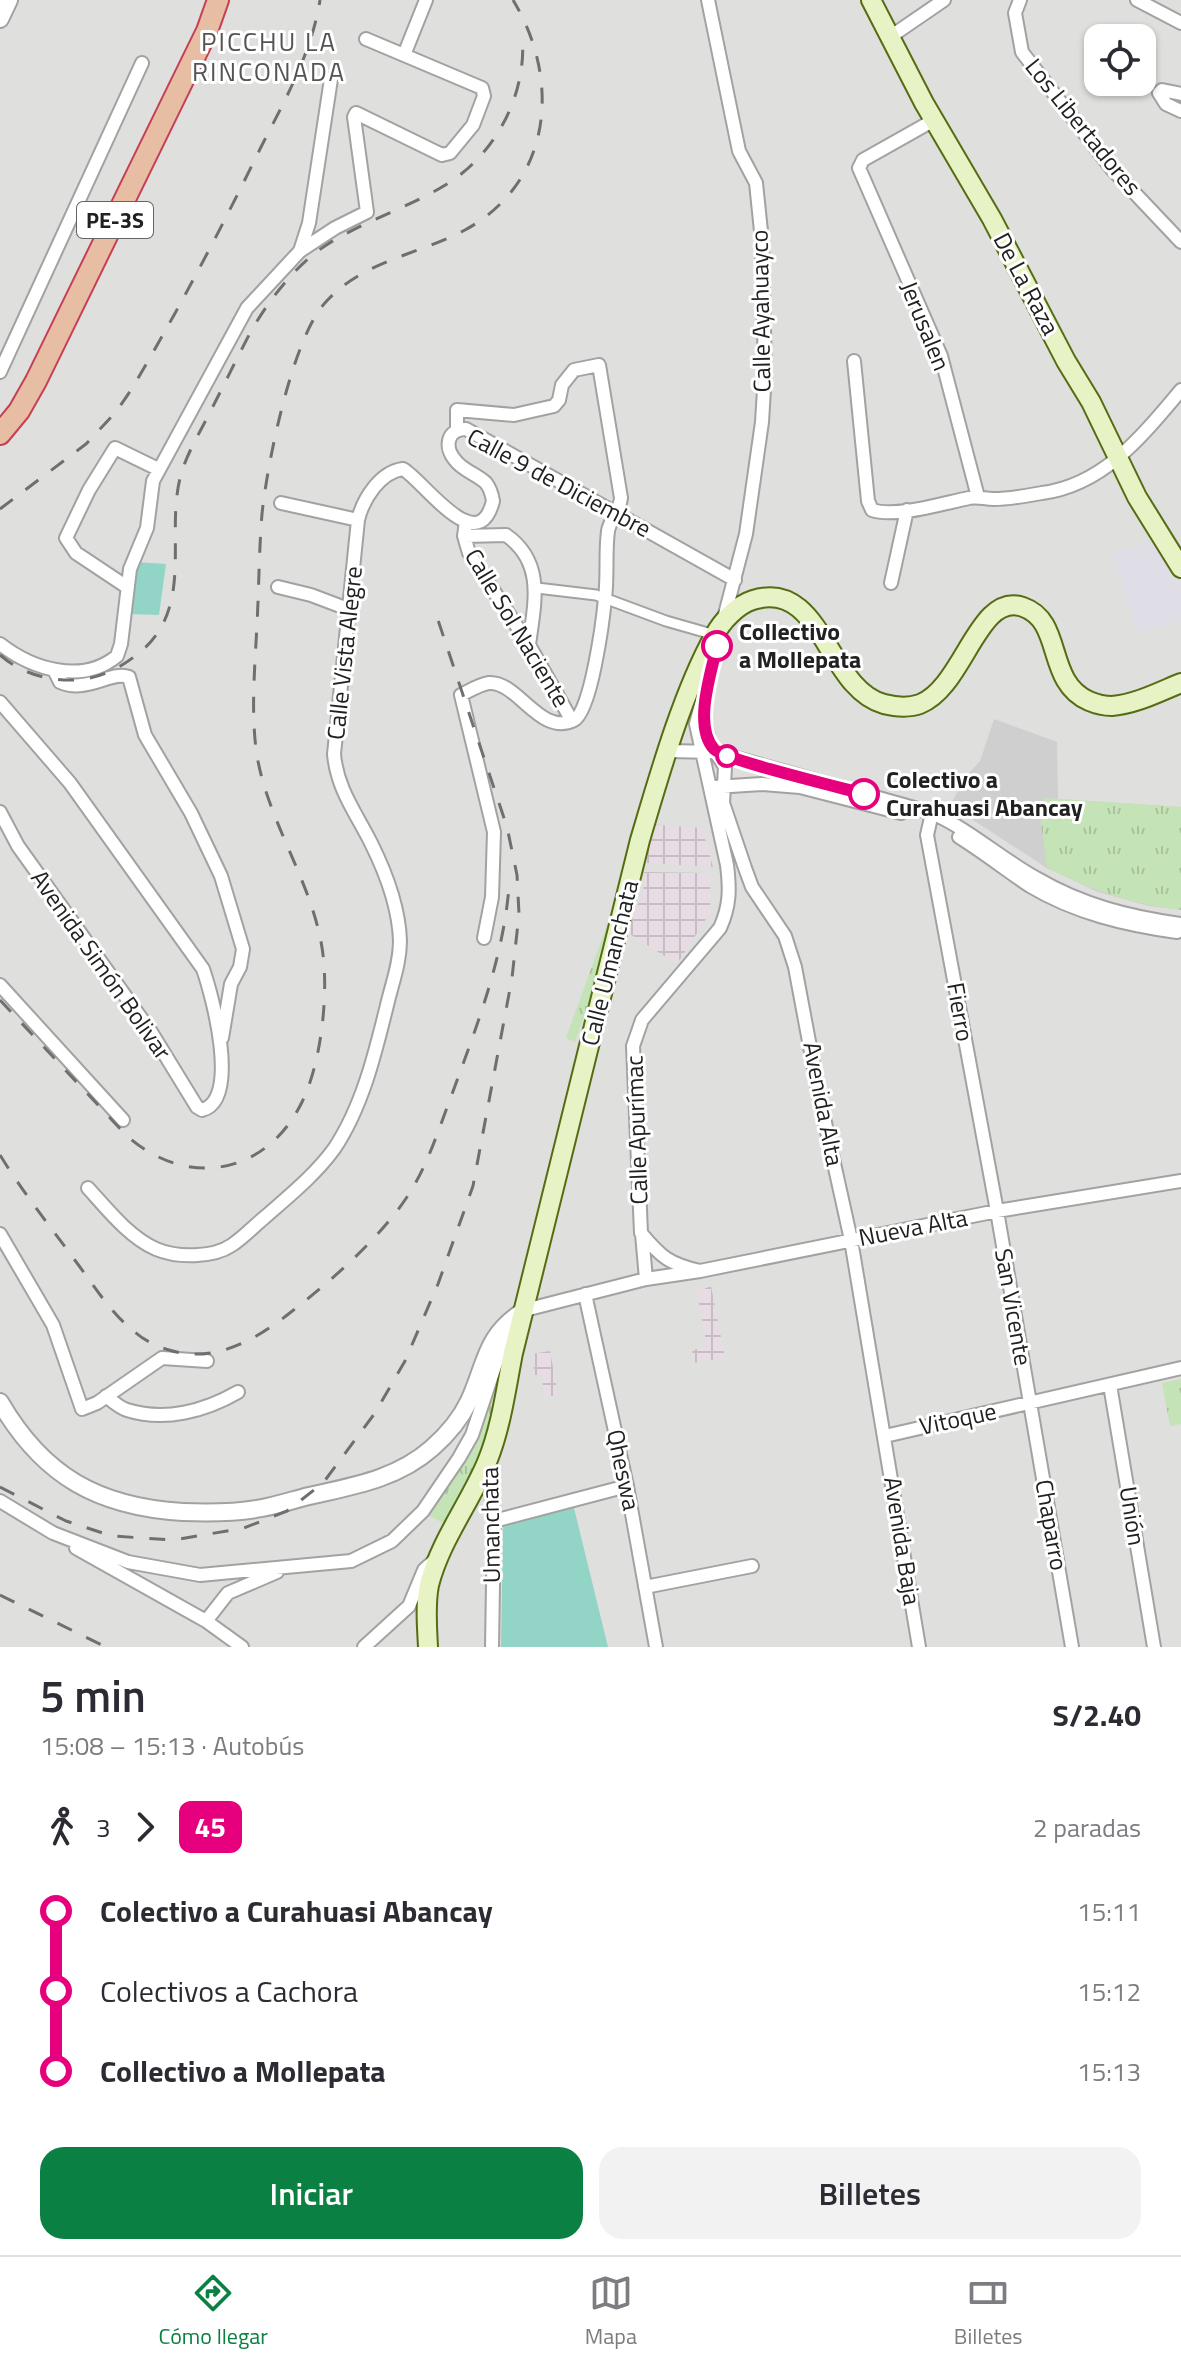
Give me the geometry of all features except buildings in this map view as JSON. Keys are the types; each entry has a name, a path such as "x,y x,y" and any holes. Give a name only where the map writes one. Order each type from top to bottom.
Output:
{"highway":[{"name":"PE-3S","path":"0,434 19,411 36,381 207,31 218,0"}],"main road":[{"name":"De La Raza","path":"871,0 934,120 992,219 1137,497 1181,568"},
{"path":"718,630 749,601 771,597 793,602 812,621 854,686 873,701 892,706 920,704 941,690 956,672 984,621 993,612 1005,605 1021,606 1033,612 1043,623 1061,676 1070,689 1084,699 1109,706 1126,704 1181,683"},
{"name":"Calle Umanchata","path":"518,1315 640,840 668,751 700,666 718,630"},
{"name":"Umanchata","path":"488,1461 518,1315"},
{"path":"428,1647 429,1586 439,1557 488,1461"}],"street":[{"path":"0,19 9,0"},
{"path":"404,55 426,0"},
{"name":"Calle Ayahuayco","path":"708,0 739,151 756,183 762,241 765,373 762,422 746,534 718,630"},
{"path":"890,37 944,0"},
{"name":"Los Libertadores","path":"1020,0 1015,13 1022,52 1111,168 1181,242"},
{"path":"1137,0 1181,23"},
{"path":"0,644 16,656 54,670 72,672 92,669 117,656 131,564 147,528 150,493 158,469 247,308 300,251 367,212 354,117 356,113 442,155 450,153 473,125 484,96 482,88 366,39"},
{"path":"0,372 142,63"},
{"path":"300,251 309,223 331,79"},
{"path":"1181,94 1162,90 1159,93 1166,104 1181,111"},
{"name":"Jerusalen","path":"934,120 863,160 859,168 941,356 978,497"},
{"path":"854,361 868,501 872,510 879,512 978,497 993,499 1047,493 1095,476 1119,458 1181,390"},
{"path":"457,429 457,410 514,415 554,406 559,400 562,385 574,370 599,365 621,498 608,531 605,599 590,691 581,716 560,724 545,719 496,684 483,685 461,695 494,832 492,897 484,938"},
{"name":"Calle 9 de Diciembre","path":"466,521 485,517 493,501 486,483 455,460 449,449 450,436 457,429 476,434 735,580"},
{"path":"127,587 76,553 66,538 89,490 115,448 158,469"},
{"name":"Calle Sol Naciente","path":"403,469 442,506 466,521 464,536 469,553 529,645 572,721"},
{"name":"Calle Vista Alegre","path":"88,1188 127,1229 155,1249 182,1254 213,1253 230,1246 303,1185 333,1150 346,1127 377,1045 399,959 400,939 397,915 381,866 348,803 335,769 334,739 358,520 375,487 389,474 403,469"},
{"path":"281,503 358,520"},
{"path":"891,583 907,510"},
{"path":"464,536 510,537 530,565 537,588 529,645"},
{"path":"278,587 348,609"},
{"path":"537,588 596,595 666,621 718,630"},
{"name":"Calle Apurímac","path":"718,630 708,681 705,724 715,752 725,767 723,786"},
{"path":"54,670 60,682 69,685 98,682 121,674 130,679 145,735 191,813 221,876 243,949 240,967 231,984 220,1049"},
{"name":"Calle Apurímac","path":"646,1279 641,1233 633,1046 642,1020 720,928 730,896 727,865 699,749 697,714 708,681"},
{"path":"0,702 70,783 203,969 212,994 220,1049"},
{"path":"668,751 699,749 715,752 931,817 969,833 1033,877 1104,910 1181,924"},
{"path":"708,788 762,784 800,787 931,817 1031,886 1051,896 1131,926 1181,933"},
{"name":"Avenida Alta","path":"723,786 723,803 752,887 785,936 795,967 851,1240 885,1436"},
{"name":"Avenida Simón Bolivar","path":"0,812 18,846 151,1032 197,1107 202,1110 215,1099 224,1076 220,1049"},
{"name":"Fierro","path":"931,817 927,835 997,1211"},
{"path":"730,896 752,887"},
{"path":"212,994 231,984"},
{"path":"0,985 123,1120"},
{"name":"Nueva Alta","path":"518,1315 646,1279 700,1271 997,1211 1181,1184"},
{"name":"San Vicente","path":"997,1211 1030,1404"},
{"name":"Calle Apurímac","path":"641,1233 659,1255 676,1266 700,1271"},
{"path":"0,1234 53,1325 82,1409 162,1358 207,1361"},
{"name":"Qheswa","path":"585,1294 627,1486 656,1647"},
{"path":"0,1402 13,1424 45,1462 72,1482 100,1496 139,1507 176,1511 232,1512 263,1508 369,1483 406,1467 430,1450 456,1425 471,1398 485,1354 518,1315"},
{"path":"53,1533 128,1562 200,1575 351,1561 392,1541 423,1511 472,1435 518,1315"},
{"name":"Vitoque","path":"885,1436 1181,1368"},
{"name":"Unión","path":"1110,1385 1154,1647"},
{"path":"106,1396 125,1410 151,1414 190,1413 206,1409 238,1392"},
{"name":"Chaparro","path":"1030,1404 1072,1647"},
{"name":"Avenida Baja","path":"885,1436 919,1647"},
{"name":"Umanchata","path":"488,1461 494,1521 492,1647"},
{"path":"494,1521 627,1486"},
{"path":"0,1501 206,1621 242,1647"},
{"path":"364,1647 409,1606 424,1570 439,1557"},
{"path":"645,1587 752,1566"},
{"path":"206,1621 228,1593 289,1567"}],"shaded area":[{"path":"0,0 1181,0 1181,1647 0,1647"},
{"path":"1151,540 1181,582 1181,620 1136,632 1114,553"},
{"path":"136,562 166,564 159,615 128,614"},
{"path":"994,719 1057,742 1058,799 1181,807 1181,910 1149,906 1098,892 1047,868 950,805 968,774 980,761"},
{"path":"649,824 702,828 713,867 647,863"},
{"path":"644,872 710,873 710,913 677,964 622,929 643,896"},
{"path":"711,1286 725,1358 694,1363 692,1350 707,1347 697,1292"},
{"path":"550,1351 558,1395 545,1397 541,1375 535,1375 531,1354"},
{"path":"574,1508 608,1647 501,1647 503,1525"}],"green space":[{"path":"1045,798 1181,807 1181,910 1112,895 1047,868 1041,823"},
{"path":"620,889 597,980 575,1042 566,1038"},
{"path":"501,1364 502,1377 483,1456 447,1525 426,1514"},
{"path":"1181,1379 1181,1424 1170,1426 1162,1383"}],"railway":[{"path":"0,509 86,444 116,412 131,390 199,270 288,94 311,38 320,0"},
{"path":"0,1000 126,1135 149,1152 174,1163 199,1168 223,1166 246,1159 268,1146 287,1127 302,1102 321,1035 324,965 313,910 270,804 256,749 254,686 260,541 269,465 292,374 312,322 324,304 372,268 447,239 494,210 516,185 532,157 540,127 542,95 538,63 528,31 513,0"},
{"path":"0,655 19,668 40,676 62,680 85,679 107,673 127,662 157,634 168,613 173,591 175,519 182,471 256,322 283,285 316,252 343,235 447,184 481,156 506,119 514,99 523,56 522,34"},
{"path":"0,1487 66,1521 112,1536 174,1540 244,1528 287,1511 323,1483 375,1413 405,1361 438,1284 473,1186 512,978 519,914 517,875 507,827 436,614"},
{"path":"0,1155 103,1298 118,1317 140,1336 160,1347 186,1354 218,1352 249,1340 291,1312 354,1259 396,1213 414,1185 437,1136 487,994 501,941 509,887"},
{"path":"0,1595 106,1647"}],"bus line":[{"name":"45","path":"717,646 708,681 704,716 715,752 864,794"}],"place":[{"name":"Collectivo a Mollepata","path":"717,646"},
{"name":"Colectivo a Curahuasi Abancay","path":"864,794"}],"district":[{"name":"PICCHU LA RINCONADA","path":"269,57"}]}
